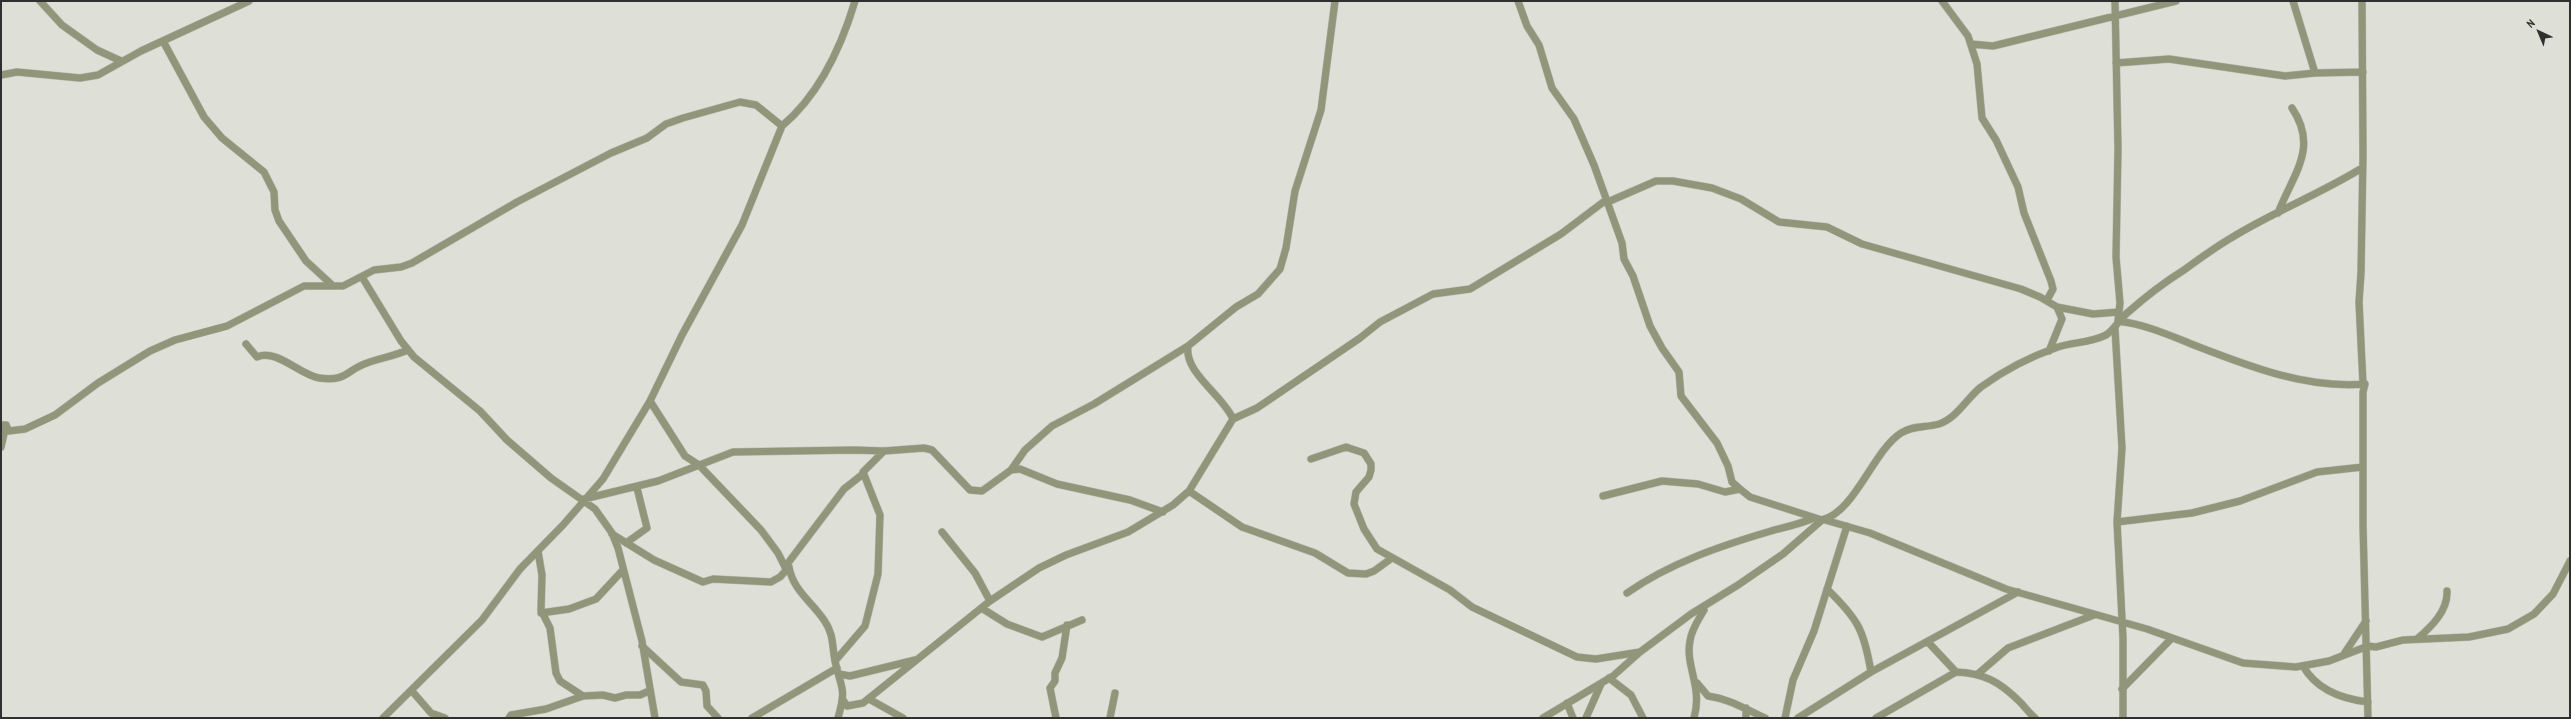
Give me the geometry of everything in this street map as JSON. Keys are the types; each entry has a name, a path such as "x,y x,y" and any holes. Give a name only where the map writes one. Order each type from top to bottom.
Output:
{"street":[{"path":"40,1 62,25 97,50 121,61"},
{"path":"1,75 17,72 89,77 108,71 121,61 248,1"},
{"path":"384,718 482,620 520,569 563,526 584,499 603,479 650,402 685,329 742,225 782,126 800,111 833,61 855,1"},
{"path":"584,499 636,488 733,452 884,451 924,448 932,450 966,487 974,492 982,491 1011,470 1025,450 1052,426 1094,404 1188,346 1236,307 1258,294 1280,270 1286,248 1295,191 1321,110 1335,1"},
{"path":"1518,1 1524,22 1539,44 1552,88 1574,119 1622,243 1624,259 1633,276 1650,326 1656,339 1679,372 1681,396 1717,443 1728,466 1732,482 1750,497 1870,533 2006,590 2018,592 2172,638 2243,663 2303,666 2329,661 2368,646 2376,647 2393,642 2417,640 2469,638 2508,629 2525,621 2553,594 2570,561"},
{"path":"1942,1 1961,25 1971,44 1977,64 1982,118 1996,140 2018,187 2027,220 2052,281 2053,289 2047,300"},
{"path":"2115,1 2118,149 2116,257 2119,312 2118,321 2114,329 2122,448 2117,522 2123,718"},
{"path":"1971,44 1993,46 2176,1"},
{"path":"2293,1 2315,73"},
{"path":"2362,1 2362,273 2359,302 2363,384 2365,384 2363,467 2368,646 2368,718"},
{"path":"163,41 204,117 222,138 261,168 274,192 275,210 279,221 306,261 331,284"},
{"path":"2116,63 2169,59 2285,76 2315,73 2363,72"},
{"path":"4,425 10,431 25,429 61,410 98,383 150,351 175,340 227,326 304,286 331,284 343,286 374,270 401,267 412,263 517,202 611,153 647,138 666,124 740,102 756,105 782,126"},
{"path":"2278,213 2300,163 2305,136 2302,125 2292,108"},
{"path":"2118,321 2153,290 2231,238 2330,188 2362,168"},
{"path":"843,700 847,706 863,703 869,699 990,601 1050,562 1128,532 1163,512 1189,491 1233,419 1257,408 1360,338 1380,322 1433,294 1470,289 1561,234 1606,200 1610,201 1656,181 1700,185 1741,199 1779,222 1827,227 1862,244 1967,272 2021,289 2047,300 2056,307 2062,319 2049,351"},
{"path":"362,277 408,350 480,411 507,440 551,478 567,491 584,499 595,509 612,533 642,646 655,718"},
{"path":"2056,307 2093,314 2119,312"},
{"path":"2118,321 2135,323 2219,355 2305,381 2340,386 2365,384"},
{"path":"1627,593 1646,579 1708,551 1828,518 1849,500 1897,436 1917,425 1939,424 1952,417 1970,397 1995,378 2049,351 2097,339 2114,329"},
{"path":"246,344 257,357 277,357 299,370 319,378 348,375 363,364 392,357 408,350"},
{"path":"1188,346 1186,356 1192,366 1228,407 1233,419"},
{"path":"650,402 685,456 699,464 761,530 787,567 791,580 829,628 837,668 843,686 843,700 838,718"},
{"path":"1,447 4,425"},
{"path":"1311,459 1346,447 1361,450 1367,456 1371,470 1369,477 1356,492 1354,504 1359,518 1372,543 1384,555 1450,590 1472,607 1577,657 1596,658 1640,652"},
{"path":"612,533 654,560 703,582 713,579 771,582 780,577 844,489 863,474 864,469 884,451"},
{"path":"2117,522 2192,513 2240,501 2317,472 2363,467"},
{"path":"1011,470 1020,469 1057,484 1130,500 1163,512"},
{"path":"752,718 837,668 864,626 878,574 880,515 863,474"},
{"path":"1603,496 1662,481 1698,484 1725,492 1740,489"},
{"path":"626,543 646,528 636,488"},
{"path":"1189,491 1242,526 1314,553 1348,573 1366,574 1374,571 1392,558"},
{"path":"1543,718 1601,684 1690,614 1783,554 1820,519"},
{"path":"1785,718 1793,680 1814,631 1847,526"},
{"path":"942,532 975,573 990,601"},
{"path":"538,551 542,574 541,613 549,623 558,678 583,696"},
{"path":"541,613 569,609 596,599 623,570"},
{"path":"1827,589 1848,609 1860,627 1865,640 1871,672"},
{"path":"2417,640 2436,620 2446,605 2447,591"},
{"path":"1798,718 1871,672 1928,642 1991,605 2018,592"},
{"path":"983,608 1007,624 1042,637 1082,620"},
{"path":"1694,718 1696,683 1690,655 1690,641 1704,610"},
{"path":"1979,673 2008,648 2094,615"},
{"path":"2343,655 2352,645 2367,621"},
{"path":"1056,718 1050,688 1055,681 1055,673 1062,658 1068,625"},
{"path":"2122,689 2172,638"},
{"path":"1928,642 1956,672"},
{"path":"642,646 681,682 703,685 706,691 707,706 718,718"},
{"path":"837,668 850,676 916,660"},
{"path":"2303,666 2309,677 2326,690 2353,700 2368,702"},
{"path":"1876,718 1956,672 1979,673 1989,677 2017,699 2035,718"},
{"path":"1609,678 1631,696 1643,718"},
{"path":"1696,683 1708,696 1726,698 1765,718"},
{"path":"1586,718 1601,684"},
{"path":"412,691 431,713 445,718"},
{"path":"509,718 512,715 546,709 583,696 603,694 615,698 626,695 640,695 649,691"},
{"path":"1110,718 1115,693"},
{"path":"869,699 903,718"},
{"path":"1567,703 1573,718"},
{"path":"1746,708 1746,718"}]}
